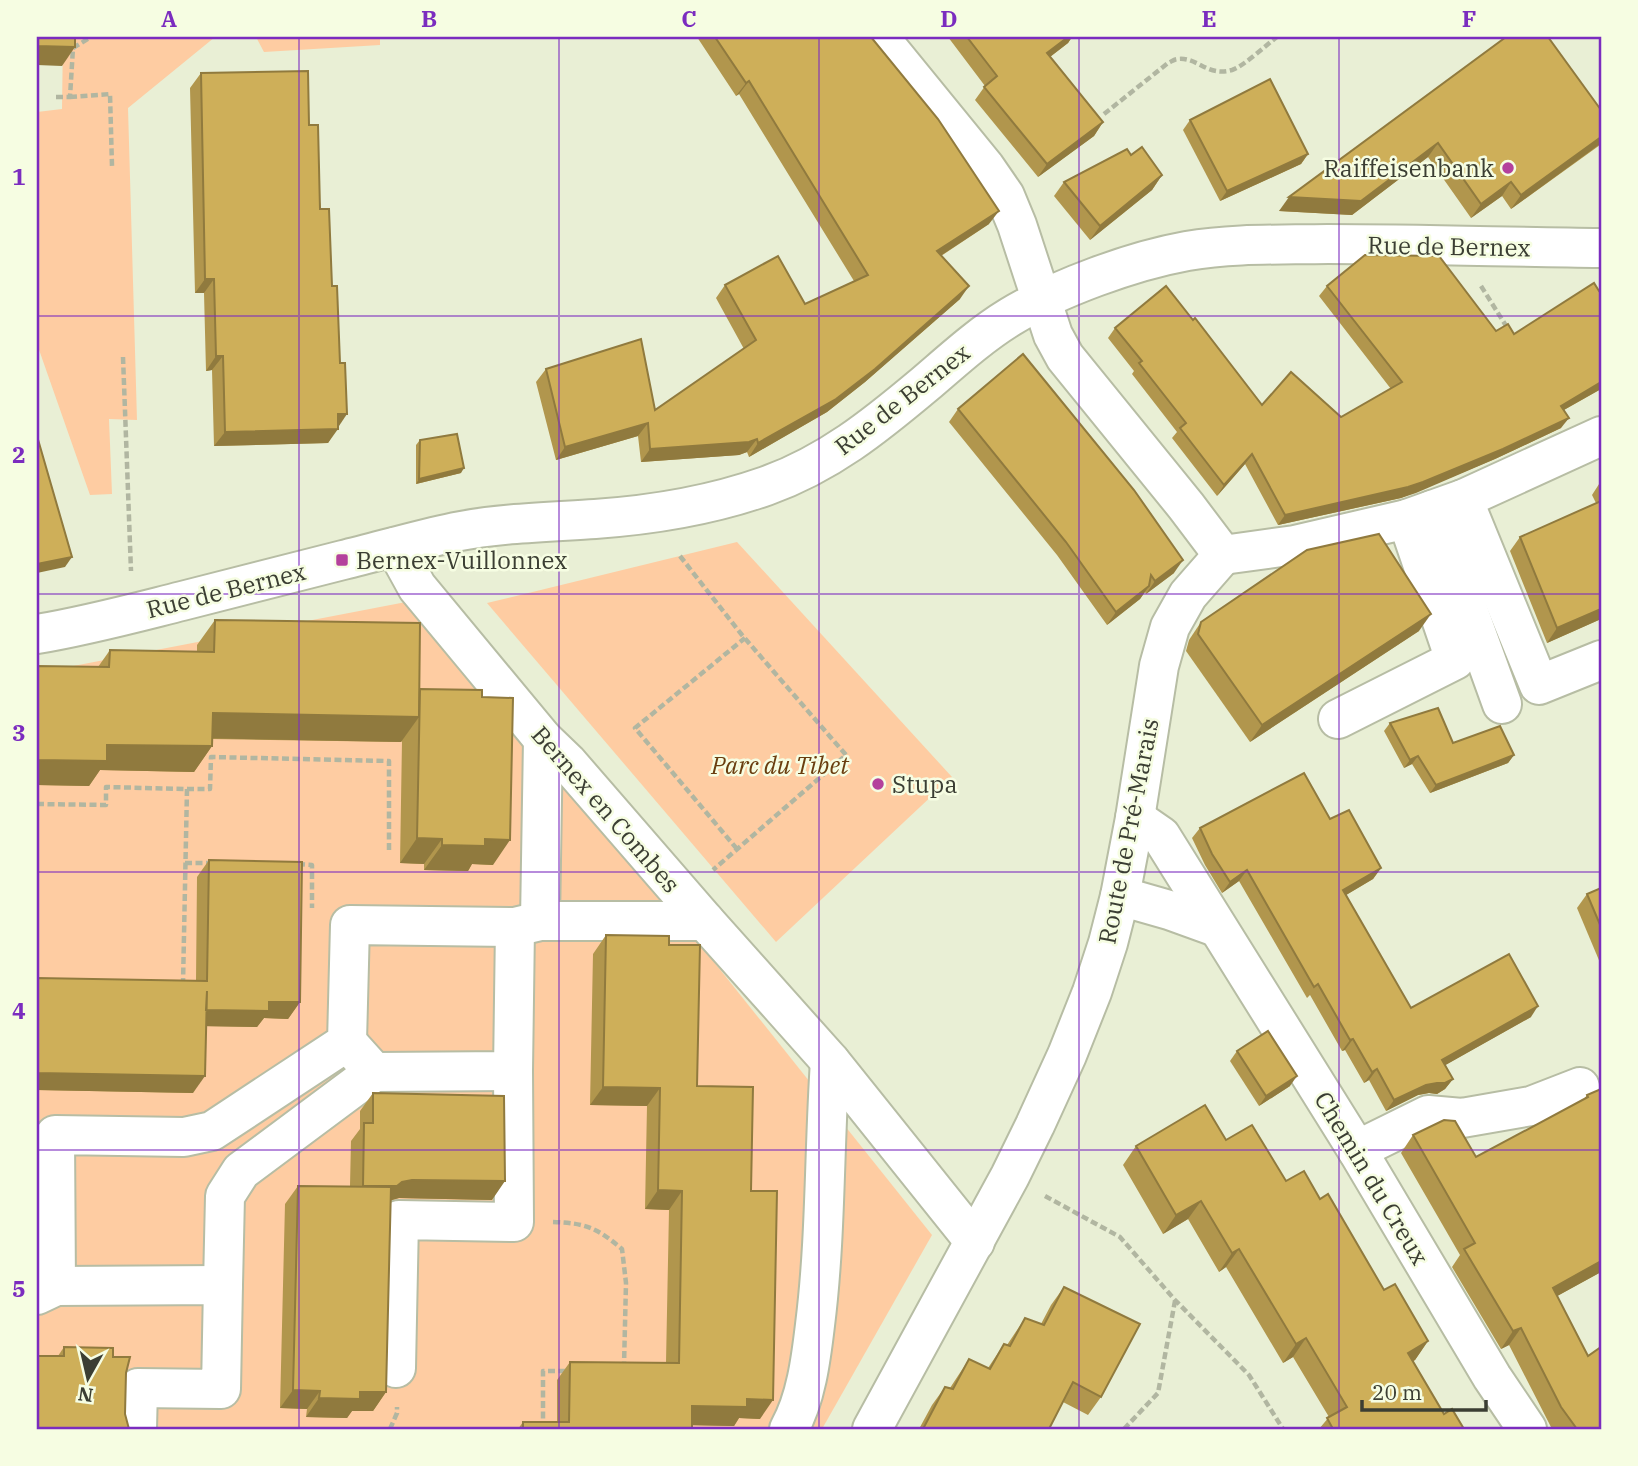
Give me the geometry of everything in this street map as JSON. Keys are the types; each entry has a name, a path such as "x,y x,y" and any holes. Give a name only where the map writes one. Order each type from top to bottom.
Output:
{"street":[{"path":"879,37 985,167 1005,197 1017,225 1053,335 1065,357 1223,555 1295,545 1434,509 1601,436"},
{"name":"Rue de Bernex","path":"37,634 131,614 455,532 484,527 618,517 687,507 781,480 831,456 895,409 977,340 1010,317 1042,300 1109,272 1158,258 1188,251 1259,245 1601,248"},
{"path":"1434,509 1539,685 1601,660"},
{"path":"1434,509 1502,704"},
{"path":"1338,719 1455,660 1434,509"},
{"name":"Bernex en Combes","path":"395,547 417,587 543,739 568,763 830,1061 975,1242"},
{"name":"Route de Pré-Marais","path":"872,1429 1010,1176 1067,1055 1092,992 1120,896 1159,666 1170,627 1188,595 1223,555"},
{"path":"396,1368 399,1220 513,1222 513,1071 543,739"},
{"name":"Chemin du Creux","path":"1135,818 1160,836 1357,1150 1492,1377 1527,1429"},
{"path":"1120,896 1216,927"},
{"path":"374,1072 347,1042 350,925 527,924 694,909"},
{"path":"223,1285 46,1290 55,1135 184,1137 212,1131 347,1042"},
{"path":"789,1429 794,1421 810,1368 821,1277 830,1061"},
{"path":"137,1429 138,1388 222,1389 225,1196 241,1171 374,1072 513,1071"},
{"path":"1357,1150 1428,1115 1462,1118 1531,1106 1580,1087"}],"path":[{"path":"70,97 73,48 91,37"},
{"path":"1104,114 1168,63 1178,59 1192,61 1208,70 1222,72 1235,69 1277,37"},
{"path":"56,97 110,94 112,166"},
{"path":"1474,275 1510,332"},
{"path":"122,357 131,583"},
{"path":"680,556 745,638 846,755 737,849 694,909"},
{"path":"737,849 635,728 745,638"},
{"path":"37,804 106,805 106,787 210,789 211,757 389,761 389,852"},
{"path":"183,986 187,789"},
{"path":"185,863 223,863"},
{"path":"287,864 312,865 312,922 350,925"},
{"path":"1010,1176 1120,1237 1175,1300 1249,1375 1283,1429"},
{"path":"513,1222 572,1223 601,1231 622,1249 626,1283 624,1372"},
{"path":"1124,1429 1158,1393 1175,1300"},
{"path":"543,1429 543,1371 570,1371"}],"green space":[{"path":"63,37 215,37 128,108 137,420 109,419 112,494 90,495 37,344 37,112 62,109"},
{"path":"256,37 380,37 380,45 264,52"},
{"name":"Parc du Tibet","path":"737,542 952,777 776,942 487,603"},
{"path":"406,602 714,962 932,1235 822,1429 37,1429 37,673"}],"building":[{"path":"37,37 75,37 75,47 37,46"},
{"path":"715,37 871,37 938,119 999,211 937,251 969,286 875,369 836,399 758,443 757,439 749,442 650,449 648,423 565,447 546,369 641,339 655,410 756,340 725,285 778,256 805,304 868,275 749,81 746,83"},
{"path":"967,37 1068,37 1047,53 1103,122 1047,164 984,87 997,76"},
{"path":"1506,37 1548,37 1601,110 1601,137 1521,195 1511,182 1481,204 1438,143 1361,201 1289,197"},
{"path":"308,71 309,125 318,125 320,209 329,209 332,286 337,286 340,363 345,363 347,414 338,414 338,429 225,432 223,356 216,356 214,279 205,279 201,73"},
{"path":"1270,79 1308,154 1227,191 1190,120"},
{"path":"1142,147 1162,175 1100,226 1064,182 1127,149 1131,155"},
{"path":"1365,255 1439,256 1496,331 1508,324 1514,334 1594,283 1599,291 1601,290 1601,382 1561,406 1569,418 1503,449 1408,487 1285,515 1252,454 1224,485 1180,428 1186,423 1115,328 1166,286 1193,320 1195,318 1262,405 1291,372 1341,417 1402,382 1327,286"},
{"path":"1023,354 1134,490 1183,560 1155,581 1151,575 1149,586 1116,612 1066,542 958,409"},
{"path":"457,434 464,468 419,479 420,440"},
{"path":"37,436 72,557 37,564"},
{"path":"1601,501 1601,609 1557,628 1520,537"},
{"path":"1379,534 1431,614 1262,725 1198,634 1201,622 1307,550"},
{"path":"215,620 420,623 419,717 213,713 212,746 107,745 107,761 37,760 37,666 109,667 110,650 214,652"},
{"path":"420,689 482,690 482,697 513,698 510,840 485,839 485,846 442,845 442,839 417,838"},
{"path":"1438,708 1453,743 1500,726 1514,755 1436,785 1418,756 1410,760 1390,723"},
{"path":"1304,773 1330,819 1349,810 1381,868 1343,890 1411,1008 1509,954 1538,1006 1442,1060 1453,1079 1445,1083 1426,1085 1394,1100 1377,1069 1372,1072 1353,1039 1350,1040 1318,984 1314,987 1247,870 1230,882 1212,854 1200,828"},
{"path":"209,860 302,862 300,1002 269,1002 269,1011 207,1010 205,1076 37,1073 37,978 207,981"},
{"path":"1601,888 1601,927 1587,894"},
{"path":"606,935 669,936 669,945 700,945 697,1086 753,1087 751,1191 777,1191 773,1400 747,1399 747,1407 692,1406 692,1429 523,1429 523,1422 569,1422 570,1362 679,1363 682,1191 658,1190 660,1088 603,1087"},
{"path":"1268,1031 1297,1076 1266,1096 1237,1051"},
{"path":"1601,1089 1601,1261 1553,1288 1588,1356 1601,1347 1601,1429 1577,1429 1561,1407 1521,1328 1513,1331 1464,1249 1475,1243 1413,1135 1444,1120 1455,1121 1476,1157"},
{"path":"373,1093 504,1096 505,1181 412,1180 397,1186 363,1186 364,1123 373,1123"},
{"path":"1205,1105 1226,1140 1252,1125 1286,1181 1304,1171 1320,1199 1328,1194 1384,1290 1395,1284 1428,1341 1408,1353 1444,1414 1452,1409 1464,1429 1333,1429 1327,1418 1347,1407 1306,1338 1296,1344 1239,1249 1232,1253 1201,1201 1176,1215 1136,1146"},
{"path":"298,1186 391,1187 386,1392 360,1392 360,1399 319,1398 320,1391 293,1390"},
{"path":"1064,1287 1140,1324 1101,1397 1073,1382 1049,1429 923,1429 945,1387 953,1389 969,1359 990,1369 1004,1344 1010,1346 1025,1318 1044,1325"},
{"path":"64,1347 113,1348 113,1357 130,1357 126,1373 125,1414 129,1429 37,1429 37,1356 64,1356"}],"place":[{"name":"Raiffeisenbank","path":"1508,168"},
{"name":"Bernex-Vuillonnex","path":"342,560"},
{"name":"Stupa","path":"878,784"}]}
